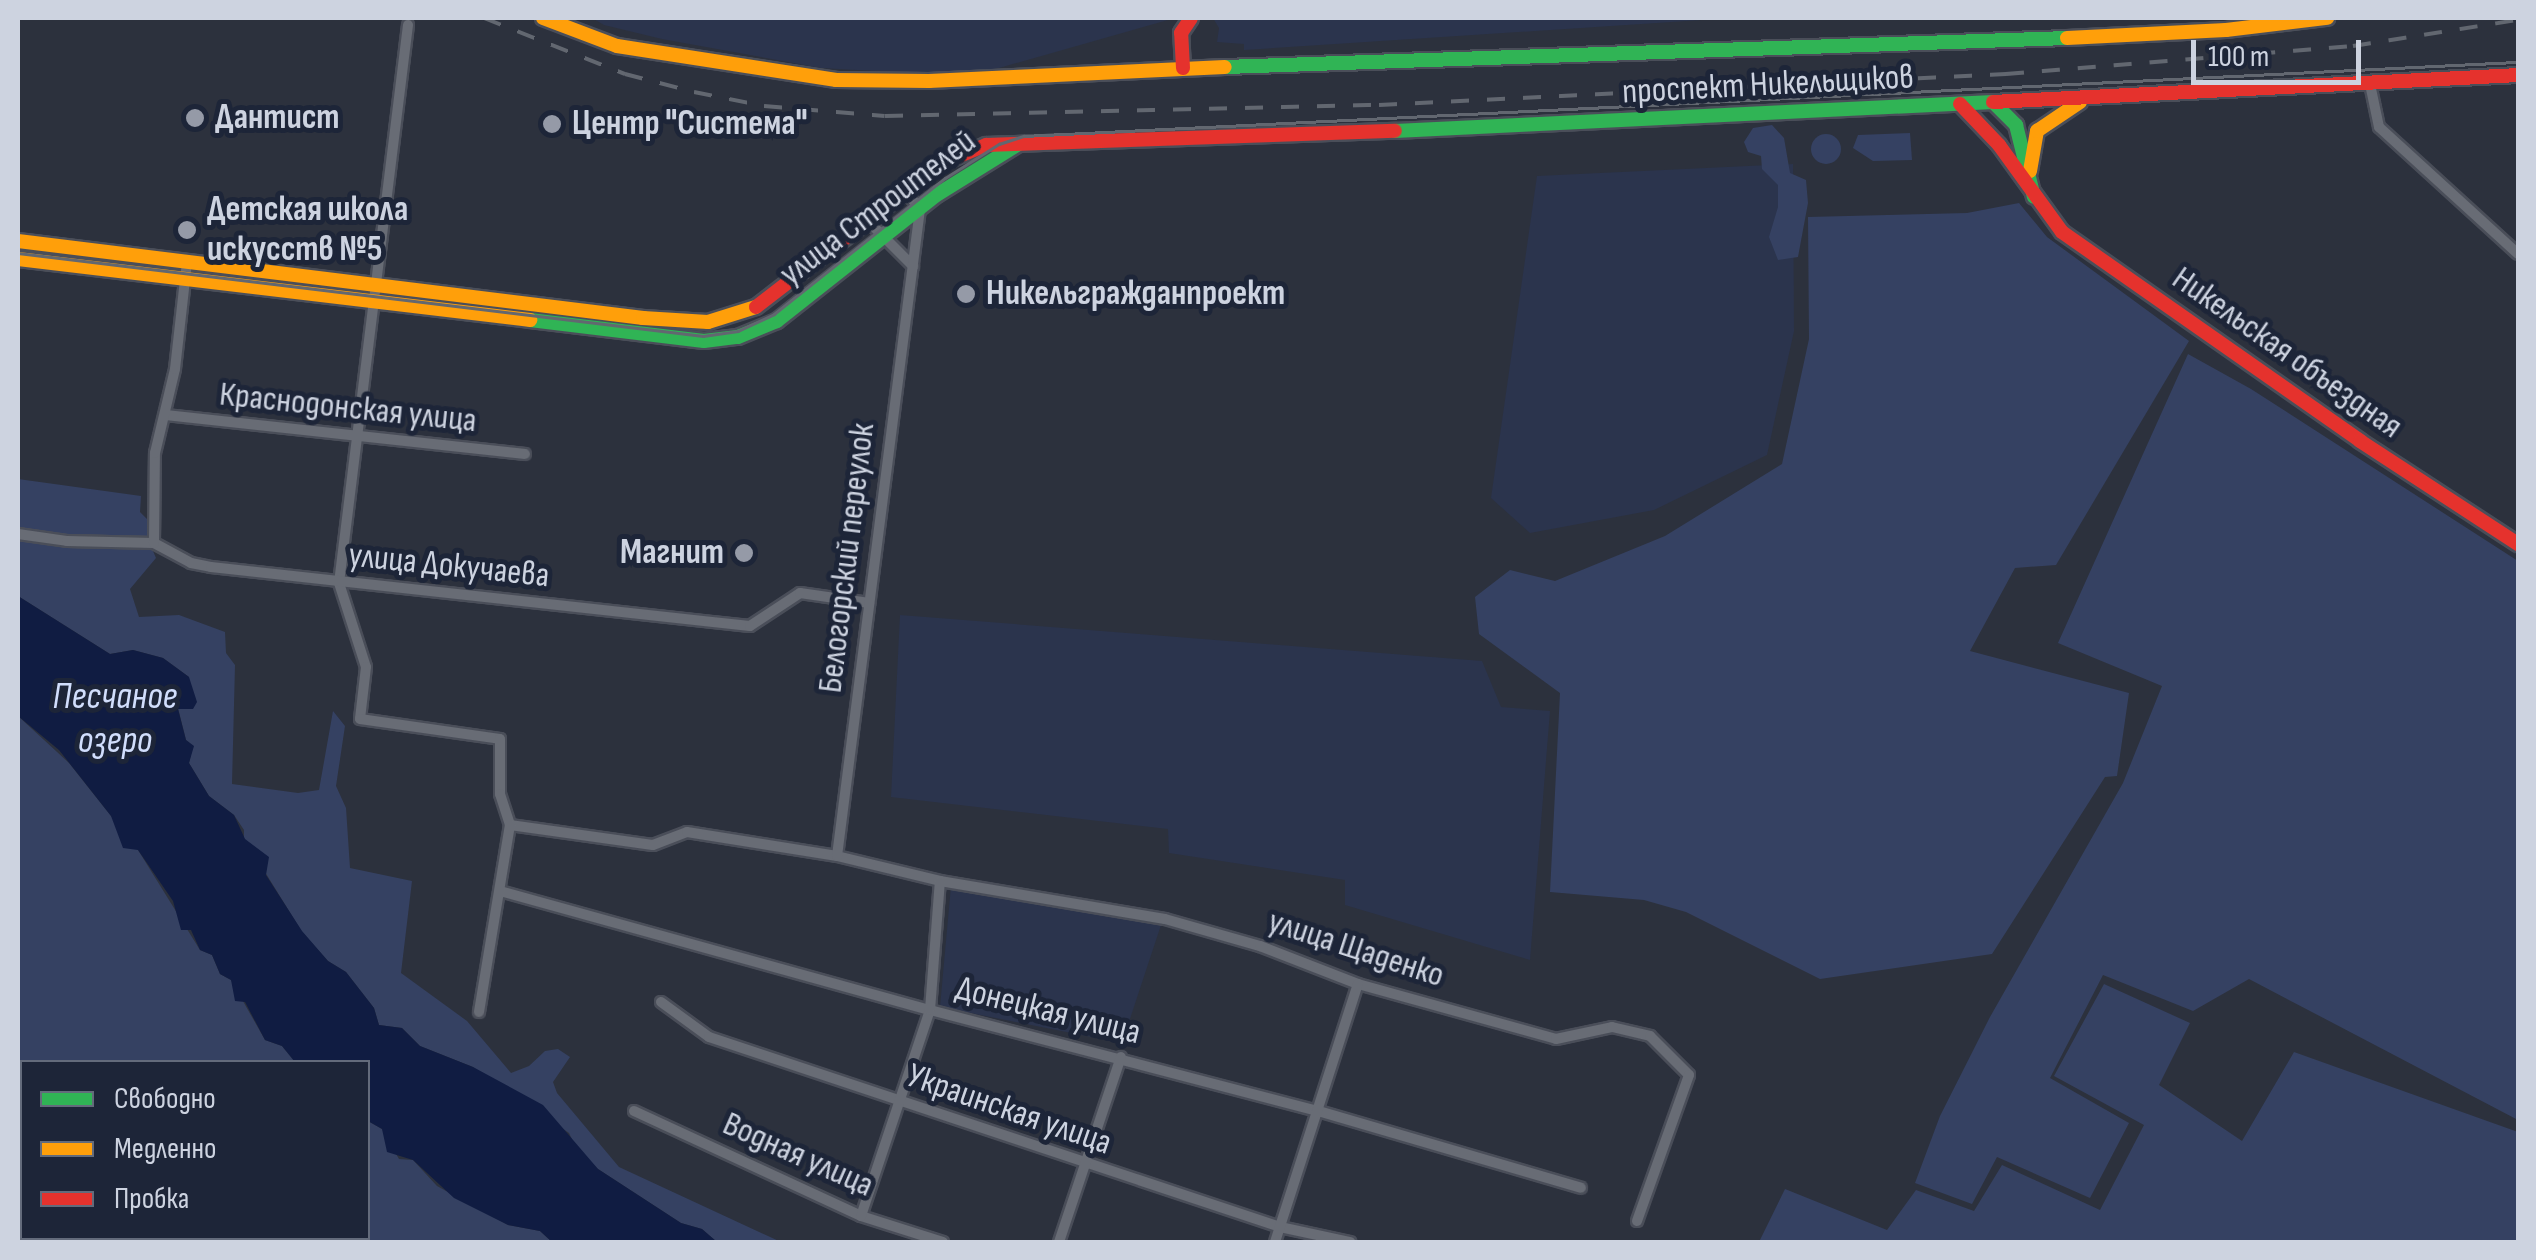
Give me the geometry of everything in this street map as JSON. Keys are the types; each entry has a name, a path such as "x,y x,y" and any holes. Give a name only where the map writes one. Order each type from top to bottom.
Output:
{"main road":[{"path":"543,18 617,46 836,80 929,81 1183,68 1939,44 2226,30 2327,18"},
{"path":"1183,68 1181,33 1191,18"},
{"name":"проспект Никельщиков","path":"1020,143 1554,126 1960,104 2000,107 2028,100 2518,75"},
{"path":"2032,191 2030,160 2037,131 2046,121 2090,98"},
{"name":"Никельская объездная","path":"1960,104 2000,145 2062,232 2360,441 2518,544"},
{"path":"2000,107 2016,125 2032,191"},
{"path":"2000,107 1995,130 2000,145"},
{"name":"улица Строителей","path":"23,241 547,307 708,322 737,316 764,304 924,178 968,150 1020,143"},
{"name":"улица Строителей","path":"22,260 640,337 704,341 738,337 777,321 938,194 1020,143"}],"street":[{"path":"408,25 339,583 366,666 360,718 500,739 500,794 510,825 479,1012"},
{"path":"2370,84 2379,127 2518,254"},
{"path":"924,178 938,194"},
{"path":"906,193 920,209"},
{"name":"Белогорский переулок","path":"837,856 920,209"},
{"path":"870,223 913,266"},
{"path":"22,260 23,241"},
{"path":"848,241 868,250"},
{"path":"848,241 854,261"},
{"path":"154,543 155,453 166,415 187,262"},
{"path":"228,285 230,268"},
{"path":"544,325 547,307"},
{"path":"640,337 643,318"},
{"name":"Краснодонская улица","path":"166,415 525,454"},
{"name":"улица Докучаева","path":"18,534 67,541 154,543 191,564 339,583 750,626 771,608 800,594 869,603"},
{"name":"улица Щаденко","path":"510,825 654,845 686,832 837,856 940,881 1165,919 1260,946 1358,984 1556,1039 1612,1027 1650,1036 1689,1074 1637,1221"},
{"path":"861,1216 930,1010 940,881"},
{"name":"Донецкая улица","path":"500,890 930,1010 1315,1110 1582,1188"},
{"path":"1275,1242 1358,984"},
{"name":"Украинская улица","path":"661,1002 709,1037 1085,1165 1280,1227 1350,1242"},
{"path":"1059,1242 1121,1058"},
{"name":"Водная улица","path":"634,1111 861,1216 942,1242"}],"shaded area":[{"path":"592,18 1175,18 992,70 910,73 821,68 662,39 604,25"},
{"path":"1213,18 1732,18 1244,50 1244,44 1217,42 1219,28"},
{"path":"1772,125 1784,138 1790,173 1806,180 1808,203 1798,257 1778,260 1769,237 1778,207 1778,185 1762,169 1761,156 1748,152 1744,142 1753,128"},
{"path":"1910,133 1912,160 1873,161 1853,148 1858,135"},
{"path":"1826,134 1840,143 1841,149 1832,163 1826,164 1812,155 1811,149 1820,135"},
{"path":"1793,164 1794,331 1767,455 1654,510 1530,533 1491,498 1537,176"},
{"path":"2019,203 2047,237 2189,341 2056,565 2015,568 1970,651 2129,693 2117,776 2105,777 1992,954 1820,979 1686,912 1644,900 1550,892 1560,693 1479,634 1475,597 1510,570 1555,581 1665,536 1782,464 1809,339 1808,217 1967,213"},
{"path":"2188,354 2251,389 2518,561 2518,1120 2249,979 2193,1011 2103,975 2050,1078 2129,1123 2090,1198 1997,1157 1972,1204 1915,1183 1940,1116 1990,1017 2123,783 2162,686 2058,643"},
{"path":"18,479 141,496 140,512 150,522 147,537 156,558 130,589 139,617 179,615 225,632 226,653 235,665 232,784 298,793 319,790 333,711 345,726 336,786 346,808 350,868 412,881 401,973 467,1021 511,1073 529,1066 545,1051 558,1049 570,1057 553,1082 557,1093 619,1167 781,1242 717,1242 702,1229 681,1223 598,1169 576,1148 569,1133 473,1067 420,1046 402,1028 379,1025 374,1008 346,972 328,961 302,932 234,815 209,796 189,763 193,746 186,740 178,708 189,677 163,658 133,650 110,654 18,596"},
{"path":"900,615 1482,661 1501,707 1550,711 1530,960 1345,905 1345,880 1169,853 1168,829 891,797"},
{"path":"18,716 69,763 138,850 200,950 212,955 220,974 231,980 265,1040 282,1046 293,1060 20,1060 20,1240 370,1240 370,1122 382,1129 399,1159 413,1160 437,1186 508,1225 540,1231 552,1242 18,1242"},
{"path":"951,886 1162,922 1122,1043 940,1007"},
{"path":"2104,984 2190,1023 2159,1085 2242,1141 2294,1052 2518,1132 2518,1242 1759,1242 1785,1189 1887,1230 1916,1190 1974,1211 2002,1165 2100,1210 2144,1125 2054,1076"}],"water":[{"name":"Песчаное озеро","path":"18,596 110,654 133,650 163,658 189,677 197,702 193,709 178,709 186,740 194,746 189,763 209,796 234,815 245,839 269,857 266,875 302,931 328,961 346,972 374,1008 379,1025 402,1028 420,1046 473,1067 543,1105 598,1169 681,1223 702,1229 717,1242 552,1242 540,1231 508,1225 454,1198 413,1160 387,1152 382,1129 370,1122 370,1060 293,1060 282,1046 265,1040 245,1002 235,1001 231,980 220,974 212,955 200,950 191,930 181,930 173,901 138,850 123,848 111,816 59,750 18,716"}],"tram line":[{"path":"18,253 703,336 738,331 774,314 945,178 999,144 1024,136 2518,62"}],"railway":[{"path":"484,18 625,74 694,92 764,106 885,116 1379,105 2006,74 2353,46 2518,20"}],"traffic: fast":[{"path":"1225,67 2067,38"},
{"path":"1395,131 1993,102 2016,125 2034,197"},
{"path":"530,320 704,341 738,337 777,321 938,194 1017,145"}],"traffic: slow":[{"path":"543,18 617,46 836,80 929,81 1225,67"},
{"path":"2067,38 2226,30 2327,18"},
{"path":"2030,171 2037,131 2080,102"},
{"path":"18,241 643,318 708,322 756,307"},
{"path":"18,259 530,320"}],"traffic: jam":[{"path":"1183,68 1181,33 1191,18"},
{"path":"1993,102 2518,75"},
{"path":"1960,104 1999,145 2062,232 2360,441 2518,544"},
{"path":"756,307 942,163 986,145 1395,131"}],"place":[{"name":"Дантист","path":"195,118"},
{"name":"Центр \"Система\"","path":"552,124"},
{"name":"Детская школа искусств №5","path":"187,230"},
{"name":"Никельгражданпроект","path":"966,294"},
{"name":"Магнит","path":"744,553"}]}
